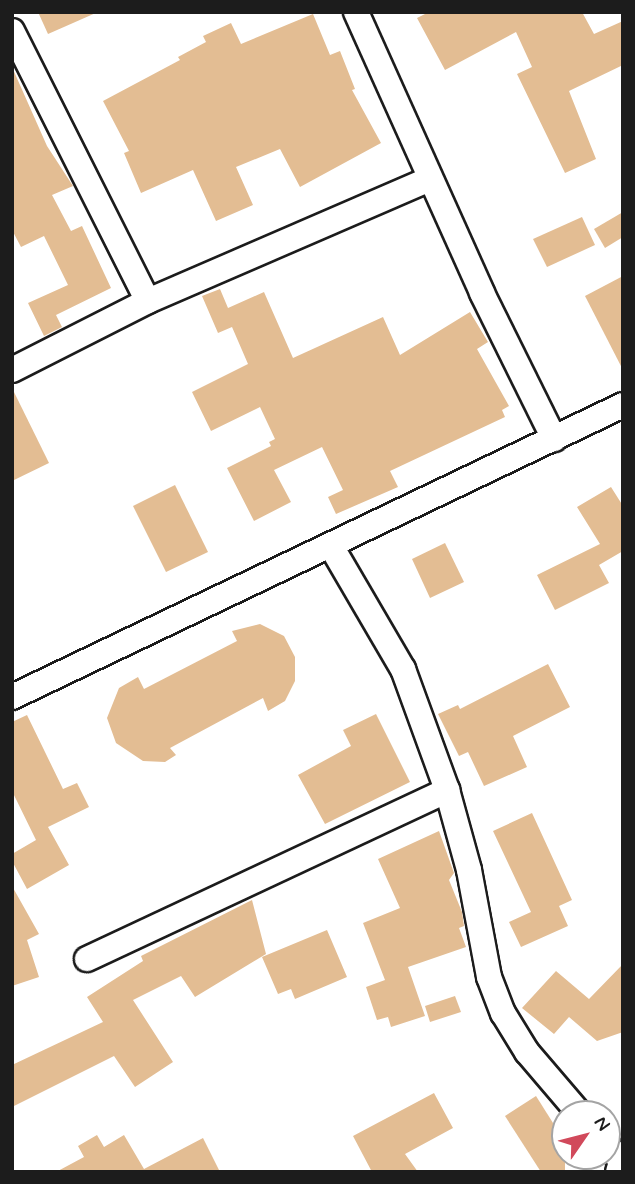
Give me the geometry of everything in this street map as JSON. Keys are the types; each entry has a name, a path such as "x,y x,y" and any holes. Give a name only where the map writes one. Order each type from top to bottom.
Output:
{"street":[{"path":"356,12 430,179 554,439"},
{"path":"12,31 20,65 148,301"},
{"path":"12,370 148,301 430,179"},
{"path":"12,697 623,405"},
{"path":"331,546 403,669 447,790 469,870 489,977 503,1013 527,1052 568,1100"},
{"path":"87,959 447,790"}],"building":[{"path":"38,12 98,12 48,34"},
{"path":"429,12 582,12 594,34 623,21 623,65 569,91 596,159 565,173 517,74 532,67 516,32 445,70 417,18"},
{"path":"313,14 330,55 340,51 355,89 352,90 381,143 300,187 280,149 236,167 253,205 216,221 193,170 141,193 124,153 129,151 103,101 180,60 178,57 206,42 203,36 231,23 241,44"},
{"path":"12,67 47,146 73,186 52,195 71,231 82,226 111,288 56,315 62,327 44,336 28,303 68,285 44,236 21,247 12,230"},
{"path":"623,212 623,237 605,248 594,229"},
{"path":"582,217 595,245 547,267 533,239"},
{"path":"623,276 623,370 585,296"},
{"path":"220,289 228,308 264,292 293,358 383,317 400,355 470,312 488,342 477,349 509,406 502,410 505,417 390,471 398,487 336,514 328,497 343,490 322,447 274,470 291,502 254,521 227,468 271,446 269,442 275,439 260,407 211,431 192,392 248,364 232,327 218,333 202,296"},
{"path":"12,388 49,463 12,481"},
{"path":"175,485 208,552 166,572 133,506"},
{"path":"611,487 623,506 623,551 599,565 609,583 555,610 537,575 600,544 577,507"},
{"path":"445,543 464,582 430,598 412,559"},
{"path":"260,624 284,636 295,657 295,681 285,701 268,711 263,698 170,748 176,755 165,762 143,761 116,743 107,718 119,688 138,677 144,689 237,641 232,631"},
{"path":"548,664 570,707 513,736 527,767 484,786 468,752 459,756 438,714 458,705 460,709"},
{"path":"376,714 410,782 325,824 298,775 351,746 343,730"},
{"path":"27,715 63,789 77,783 89,807 48,827 69,865 27,889 12,861 12,854 36,840 12,791 12,722"},
{"path":"532,813 572,900 559,906 568,926 521,947 509,922 531,912 493,831"},
{"path":"439,831 454,873 449,880 462,912 464,926 459,928 466,947 408,967 425,1016 391,1027 388,1017 377,1020 366,987 385,980 363,923 400,908 378,859"},
{"path":"12,886 39,934 27,940 39,977 12,986"},
{"path":"252,900 266,954 195,997 181,976 133,1000 173,1062 135,1087 114,1056 12,1107 12,1065 103,1022 87,997 143,961 141,956"},
{"path":"327,930 347,977 295,999 291,989 278,994 262,957"},
{"path":"623,964 623,1032 597,1041 569,1017 554,1034 522,1008 556,971 589,999"},
{"path":"455,996 461,1012 430,1022 425,1006"},
{"path":"434,1093 453,1128 405,1154 418,1172 372,1172 353,1136"},
{"path":"536,1096 551,1120 551,1170 565,1172 541,1172 505,1116"},
{"path":"97,1135 104,1147 124,1135 144,1169 203,1138 220,1172 56,1172 84,1157 78,1146"}]}
